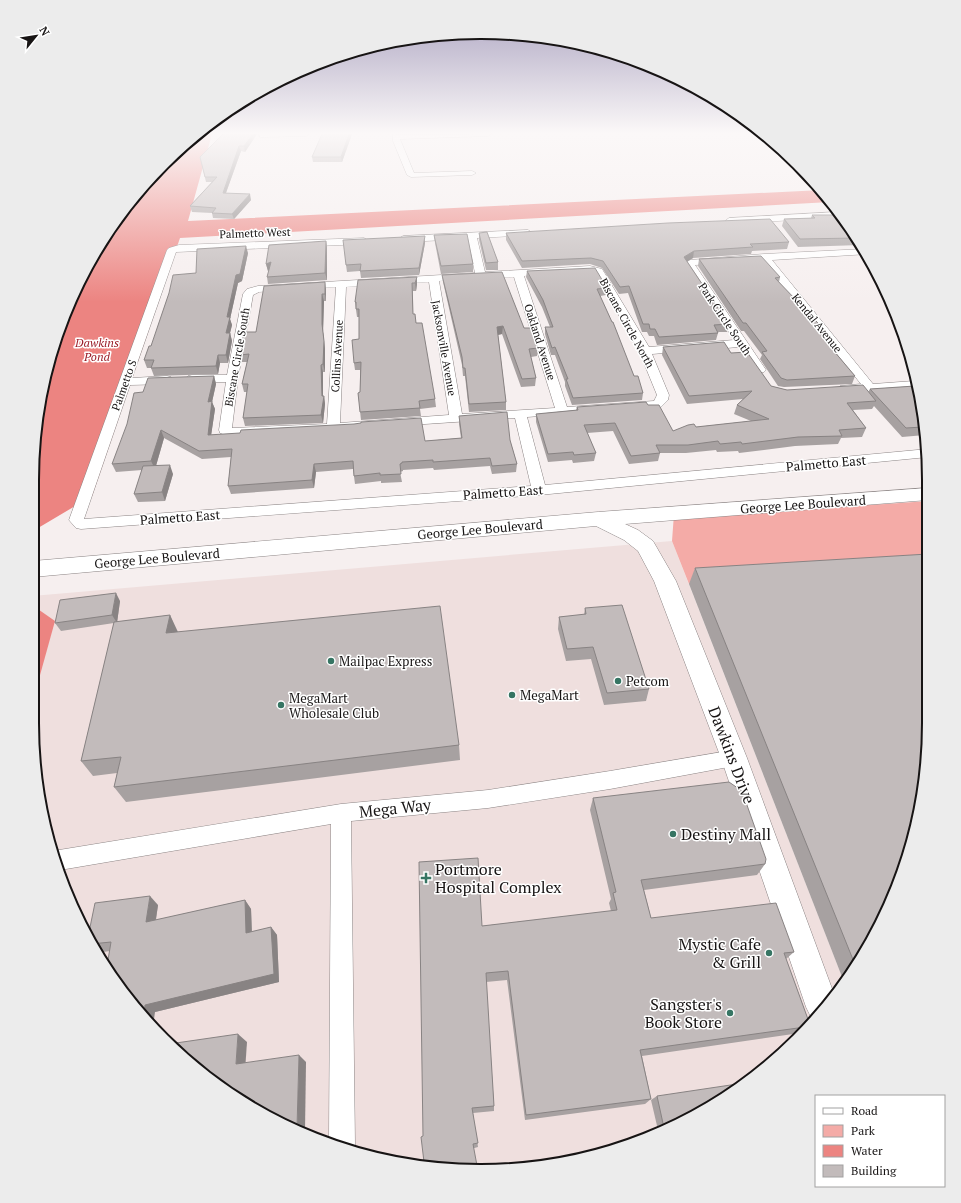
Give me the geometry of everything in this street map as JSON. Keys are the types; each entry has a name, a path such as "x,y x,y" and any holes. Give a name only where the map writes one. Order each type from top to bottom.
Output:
{"main road":[{"name":"George Lee Boulevard","path":"39,568 598,519 922,494"},
{"path":"650,552 648,545 654,532 674,514"},
{"name":"Dawkins Drive","path":"598,519 631,535 646,546 665,581 734,758 821,1003"}],"street":[{"path":"722,221 833,215"},
{"path":"768,218 777,229"},
{"path":"393,240 534,233"},
{"path":"472,237 481,276"},
{"name":"Palmetto West","path":"174,249 377,240"},
{"path":"790,245 800,256"},
{"name":"Palmetto S","path":"78,523 76,520 172,250 174,249"},
{"path":"764,257 858,252"},
{"name":"Park Circle South","path":"764,257 690,264 765,378"},
{"name":"Kendal Avenue","path":"764,257 870,388"},
{"name":"Biscane Circle North","path":"518,274 598,271 645,351 663,395 662,400 657,404 562,411"},
{"path":"341,284 518,274"},
{"name":"Oakland Avenue","path":"518,274 562,411"},
{"name":"Jacksonville Avenue","path":"433,278 456,418"},
{"name":"Biscane Circle South","path":"333,427 227,432 225,430 232,378 248,294 251,291 258,289 341,284"},
{"name":"Collins Avenue","path":"333,427 341,284"},
{"path":"645,351 741,343"},
{"path":"125,382 232,378"},
{"path":"831,390 912,384"},
{"path":"333,427 562,411"},
{"path":"520,414 539,490"},
{"name":"Palmetto East","path":"78,523 81,524 539,490 921,454"},
{"name":"Mega Way","path":"61,859 341,813 488,799 610,780 734,758"},
{"path":"341,813 342,1142"}],"shaded area":[{"path":"672,541 842,976 793,1035 749,1073 726,1090 676,1118 622,1141 595,1149 567,1156 509,1163 452,1163 394,1156 366,1149 339,1141 285,1118 235,1090 212,1073 168,1035 130,991 113,968 85,918 62,864 47,809 40,751 39,595"}],"green space":[{"path":"922,501 922,570 689,584 672,541 674,514"}],"water":[{"name":"Dawkins Pond","path":"148,190 197,190 188,221 813,190 823,202 180,238 92,496 39,527 40,452 47,394 62,339 85,285 113,235"},
{"path":"39,610 55,621 39,679"}],"building":[{"path":"205,190 224,190 223,193 250,194 232,214 212,213 216,208 190,206"},
{"path":"812,215 833,215 850,238 800,239 784,219 815,218"},
{"path":"770,219 789,242 750,244 753,247 694,251 684,257 729,324 714,325 718,333 659,337 655,329 650,329 649,324 643,324 629,286 620,287 603,261 591,258 522,261 506,233 668,223"},
{"path":"487,232 498,262 486,263 479,233"},
{"path":"467,234 473,264 441,266 434,235"},
{"path":"425,236 419,268 360,271 361,264 346,265 343,240"},
{"path":"326,241 325,273 267,277 271,262 266,264 269,245"},
{"path":"246,246 240,274 236,275 227,317 230,317 226,333 230,333 226,355 218,355 216,366 151,368 154,360 144,360 149,346 151,346 169,293 173,275 196,273 197,249"},
{"path":"761,256 780,277 775,278 817,322 833,344 828,344 855,376 787,380 781,378 762,352 767,351 746,323 743,323 699,259"},
{"path":"595,268 607,288 597,289 613,322 634,376 638,376 643,393 573,398 566,379 568,379 555,347 552,348 545,327 553,327 543,300 527,271"},
{"path":"502,272 524,328 531,328 538,348 529,349 536,378 522,379 503,326 497,327 506,402 469,404 465,368 463,368 462,357 442,275"},
{"path":"417,277 415,283 412,283 413,314 415,314 416,323 422,323 435,399 419,401 420,408 360,412 358,393 360,392 361,362 354,363 352,340 359,339 359,309 356,309 355,302 358,280"},
{"path":"325,282 325,294 322,294 322,324 324,341 323,364 321,365 322,396 324,396 321,415 243,418 248,384 242,384 249,354 240,355 244,332 256,332 264,286"},
{"path":"724,342 731,353 747,352 771,386 787,390 863,385 876,401 847,403 866,428 839,430 842,436 798,437 742,444 741,442 720,444 718,441 688,445 656,445 660,453 631,456 615,423 584,425 596,453 574,455 573,452 548,454 536,414 578,410 577,407 646,402 648,405 659,405 673,431 694,424 696,427 769,419 737,405 752,391 689,396 663,347"},
{"path":"214,376 208,402 212,401 208,435 240,433 241,430 354,424 361,422 421,418 425,441 462,438 459,416 507,412 510,440 517,464 492,466 490,458 433,462 433,460 402,462 400,464 401,474 380,475 380,473 354,476 353,461 314,464 312,480 228,486 232,449 199,451 161,430 151,461 112,464 127,424 134,393 143,392 148,378"},
{"path":"912,386 918,427 906,428 870,389"},
{"path":"170,465 162,492 134,494 143,466"},
{"path":"922,554 922,722 921,751 914,809 899,864 876,918 853,960 695,568"},
{"path":"116,593 112,615 55,623 60,600"},
{"name":"Petcom","path":"622,605 649,689 607,693 593,647 567,649 559,617 586,614 585,608"},
{"name":"MegaMart Wholesale Club","path":"440,606 459,745 114,787 121,757 81,761 114,622 170,615 166,633"},
{"path":"729,782 742,791 766,859 765,864 641,880 651,918 776,903 794,952 784,953 808,1019 800,1028 640,1050 651,1099 526,1115 508,971 486,973 494,1106 472,1108 478,1143 473,1144 477,1164 424,1160 421,1137 423,1136 419,862 478,858 482,926 617,910 613,893 616,892 593,798"},
{"path":"150,896 146,922 245,900 246,933 271,927 274,974 145,1005 145,1009 108,960 111,942 98,943 90,928 95,903"},
{"path":"238,1034 236,1064 299,1055 297,1123 260,1105 235,1090 212,1073 177,1043"},
{"path":"733,1085 701,1105 663,1124 657,1096"}],"place":[{"name":"Mailpac Express","path":"331,661"},
{"name":"Petcom","path":"618,681"},
{"name":"MegaMart","path":"512,695"},
{"name":"MegaMart Wholesale Club","path":"281,705"},
{"name":"Destiny Mall","path":"673,834"},
{"name":"Portmore Hospital Complex","path":"426,878"},
{"name":"Mystic Cafe & Grill","path":"769,953"},
{"name":"Sangster's Book Store","path":"730,1013"}]}
